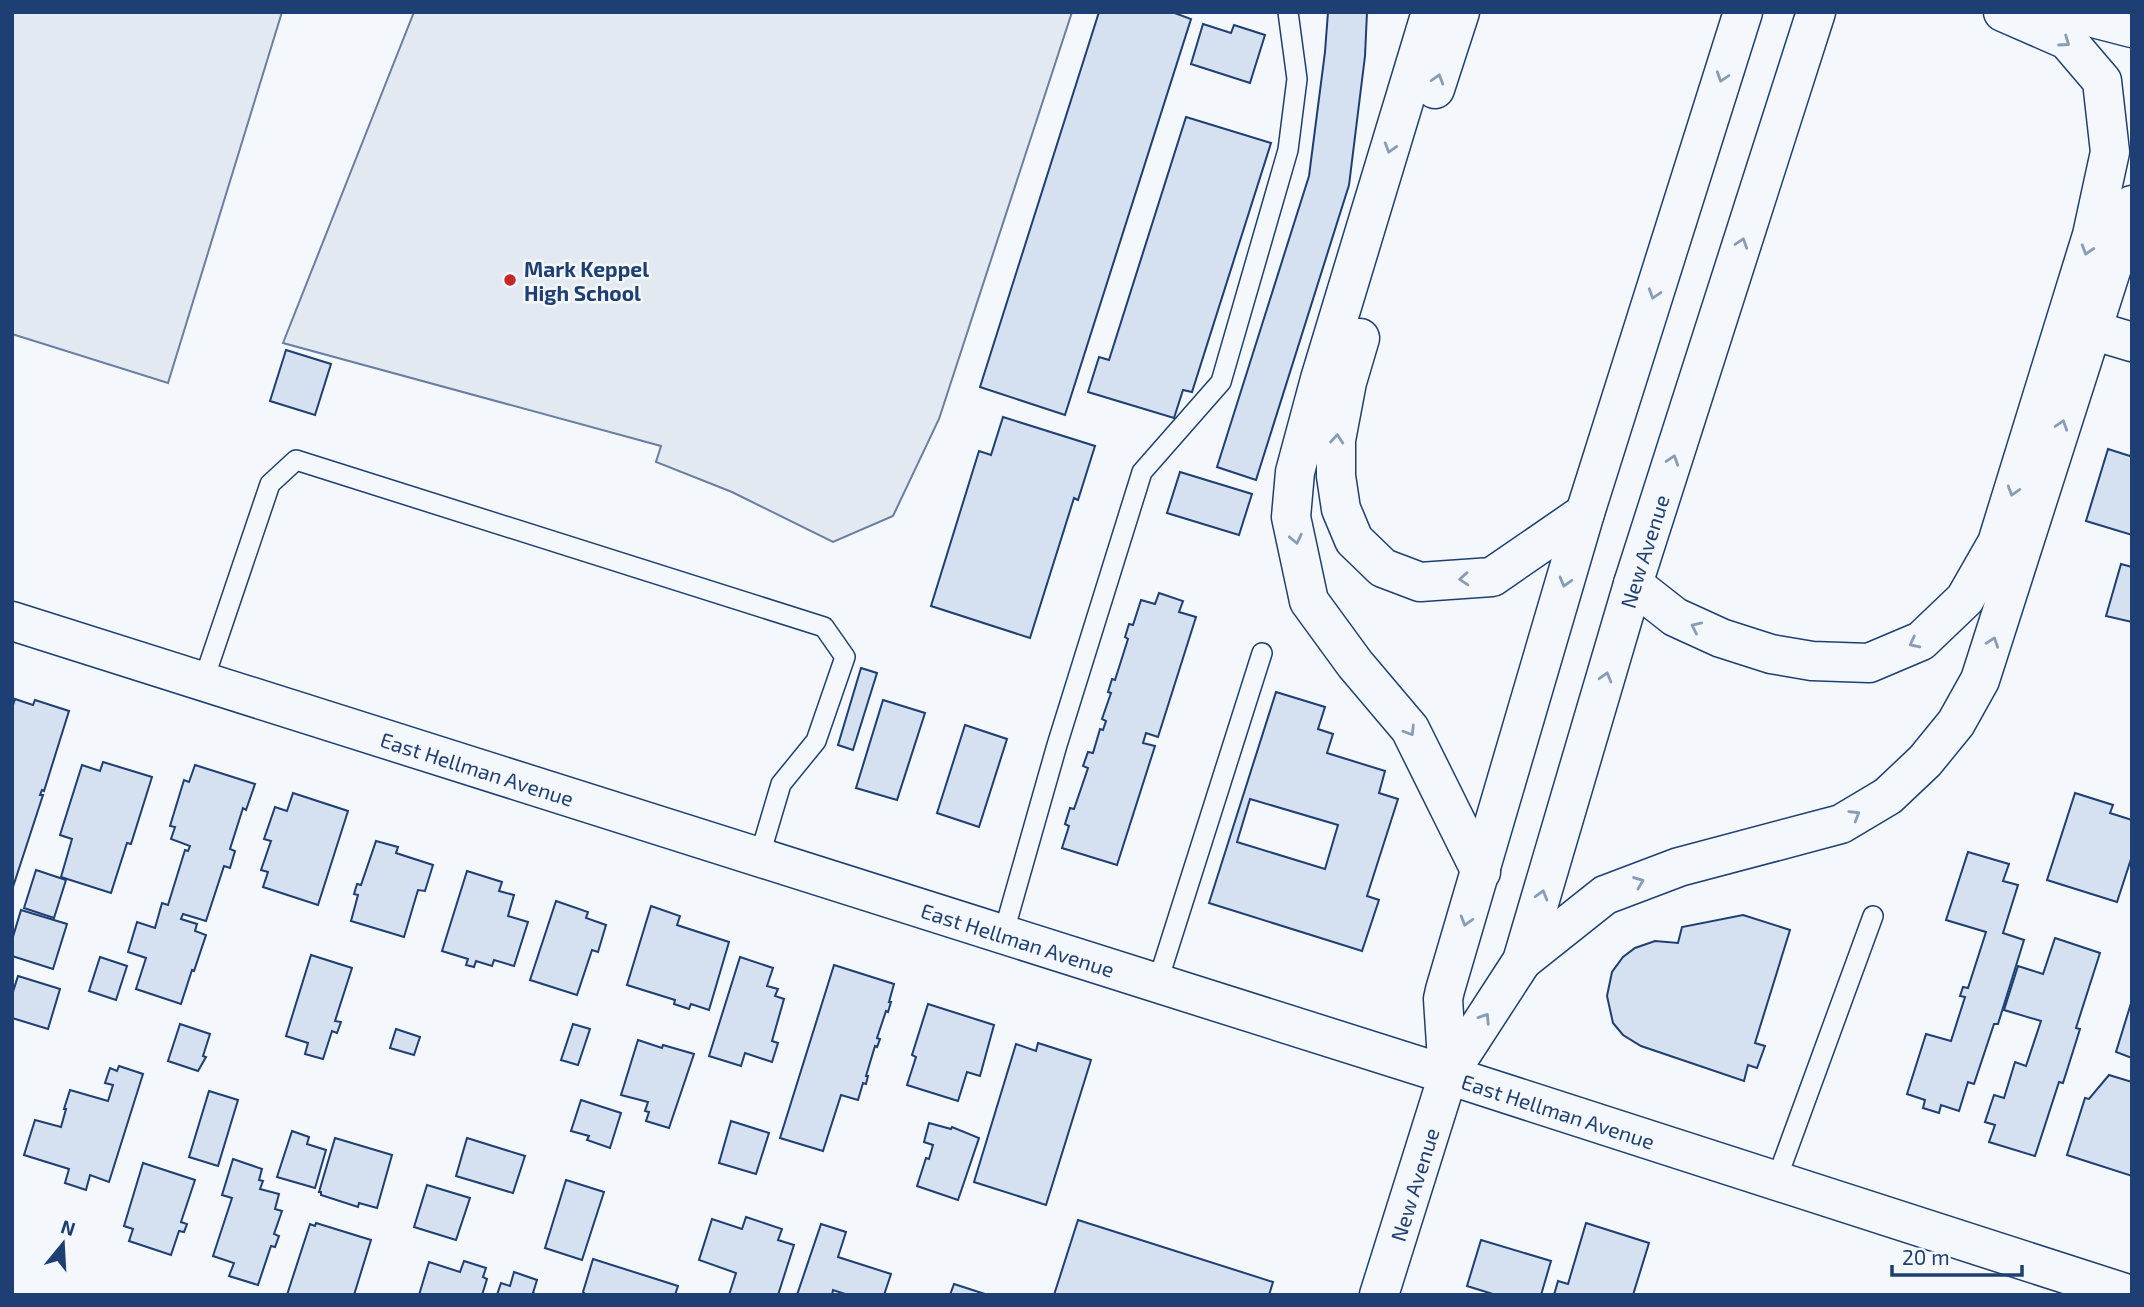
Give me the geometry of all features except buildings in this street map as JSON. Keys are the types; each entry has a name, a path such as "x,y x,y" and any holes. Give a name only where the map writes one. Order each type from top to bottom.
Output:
{"main road":[{"path":"1431,12 1320,379 1295,472 1291,517 1309,601 1355,664 1410,729 1481,872"},
{"path":"1460,12 1347,382 1335,440 1336,476 1341,509 1354,540 1383,568 1420,582 1492,577 1585,513"},
{"name":"New Avenue","path":"1448,1075 1443,999 1585,513 1743,12"},
{"name":"New Avenue","path":"1379,1295 1448,1075 1522,961 1633,584 1816,12"},
{"path":"1633,584 1675,617 1721,638 1771,654 1812,660 1869,663 1921,641 1965,599 1997,543 2092,235 2110,152 2102,81 2067,40 2003,12"},
{"path":"2070,12 2132,27"},
{"path":"1522,961 1605,895 1679,867 1841,824 1888,796 1925,761 1956,723 1980,680 2132,205"},
{"path":"2092,330 2132,342"},
{"name":"East Hellman Avenue","path":"12,621 1448,1075 2131,1295"}],"lane":[{"path":"1003,935 1056,745 1142,472 1221,382 1287,150 1297,79 1288,12"},
{"path":"203,682 270,484 296,460 824,627 845,657 816,741 781,783 759,858"},
{"path":"1157,984 1262,653"},
{"path":"1776,1181 1873,916"}],"shaded area":[{"path":"12,12 282,12 168,383 12,334"},
{"path":"414,12 1072,12 939,419 893,516 833,542 732,492 656,462 661,446 283,343"}],"place":[{"name":"Mark Keppel High School","path":"510,280"}]}
